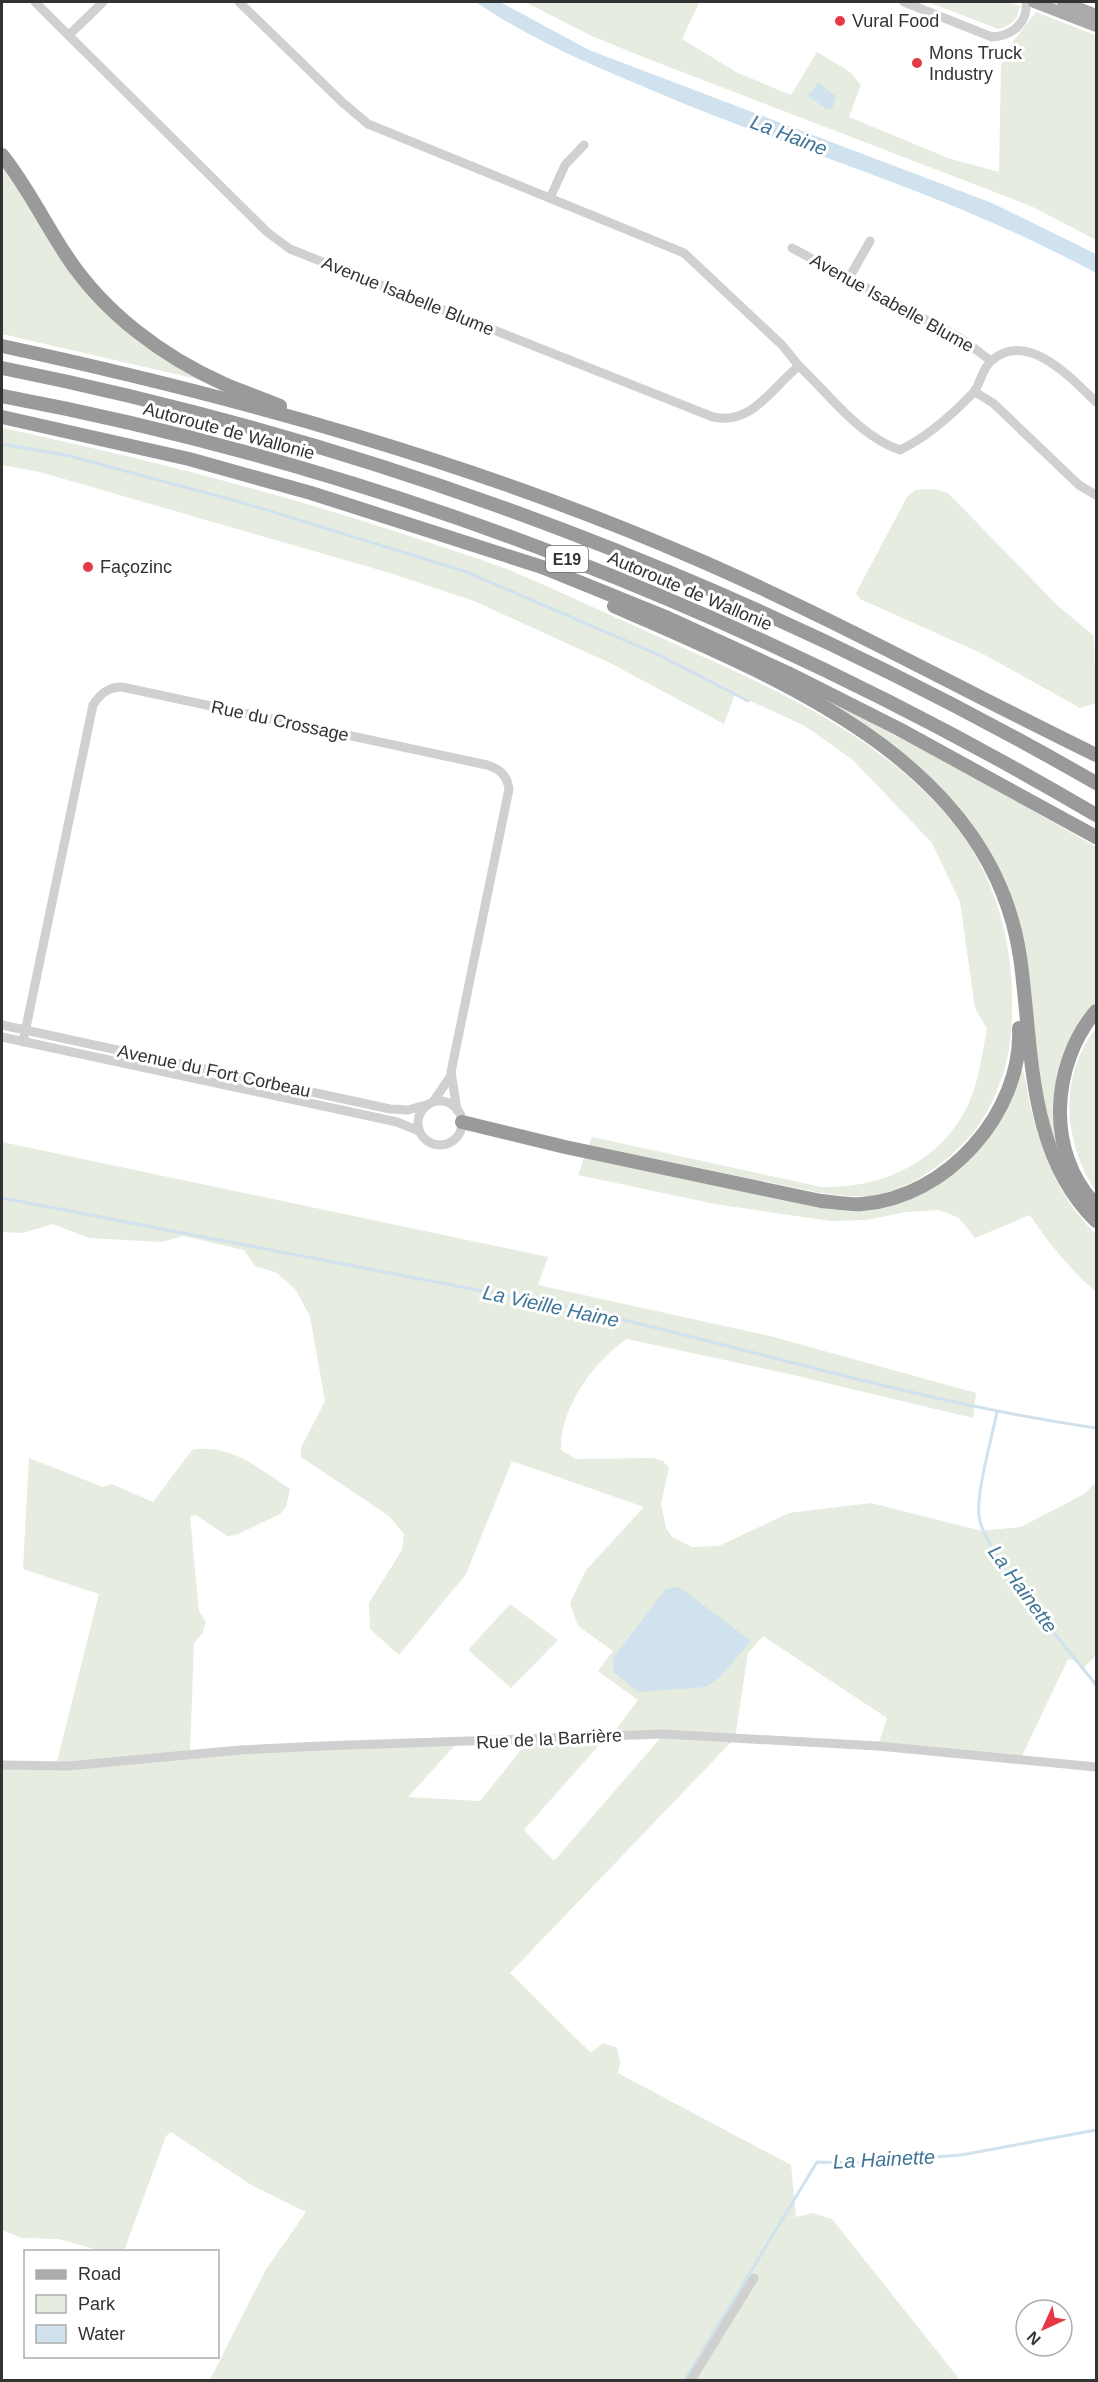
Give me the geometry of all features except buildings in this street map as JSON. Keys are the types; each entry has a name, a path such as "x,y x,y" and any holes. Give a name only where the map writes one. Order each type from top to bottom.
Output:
{"highway":[{"path":"2,155 29,193 67,256 95,292 129,326 156,347 205,375 334,429"},
{"path":"2,346 208,394 334,429 488,479 698,560 920,664 1096,755"},
{"name":"Autoroute de Wallonie","path":"2,368 179,408 325,447 564,529 689,579 885,669 1096,783"},
{"name":"Autoroute de Wallonie","path":"2,396 66,408 183,436 318,474 555,554 675,602 816,666 932,723 1096,815"},
{"path":"2,417 189,459 300,490 542,567 788,673 899,729 1096,837"},
{"path":"506,557 754,669 843,717 893,754 934,791 980,849 998,884 1012,925 1023,985 1032,1075 1045,1130 1069,1189 1096,1221"},
{"path":"1042,729 1096,763"},
{"path":"459,1116 821,1201 862,1204 883,1200 909,1192 953,1165 975,1144 991,1123 1003,1100 1020,1049 1017,1004 1023,985"},
{"path":"1096,1011 1078,1035 1068,1057 1062,1084 1060,1115 1067,1155 1079,1181 1096,1205"}],"main road":[{"path":"1034,2 1096,26"},
{"path":"1063,2 1096,15"}],"street":[{"name":"Avenue Isabelle Blume","path":"35,2 267,232 296,252 713,417 733,419 750,412 799,366"},
{"path":"69,35 103,2"},
{"name":"Avenue Isabelle Blume","path":"239,2 342,102 368,124 689,256 782,345 799,366 868,433 884,444 900,450 925,438 975,392 982,372 991,361 1002,354 1030,351 1069,377 1096,402"},
{"path":"904,2 992,37 1008,35 1015,30 1026,12 1026,2"},
{"path":"550,198 565,165 584,145"},
{"path":"849,278 870,241"},
{"name":"Avenue Isabelle Blume","path":"792,248 962,339 991,361"},
{"path":"975,392 993,403 1079,485 1096,495"},
{"name":"Rue du Crossage","path":"23,1042 93,705 98,697 112,687 122,687 498,768 509,789 450,1077"},
{"name":"Avenue du Fort Corbeau","path":"2,1025 390,1109 408,1110 430,1104"},
{"name":"Avenue du Fort Corbeau","path":"2,1037 397,1122 419,1131"},
{"path":"450,1077 459,1116 458,1135 448,1143 428,1142 419,1131 418,1117 450,1077"},
{"path":"430,1104 447,1102 459,1116"},
{"name":"Rue de la Barrière","path":"2,1765 68,1766 311,1746 663,1734 878,1746 1096,1767"},
{"path":"691,2380 754,2278"}],"green space":[{"path":"525,2 699,3 682,39 738,73 791,95 817,52 850,72 861,85 849,117 948,158 999,172 1001,65 1006,51 1036,12 1095,35 1096,240 1031,206 638,55 592,36"},
{"path":"928,2 1009,2 1020,6 1013,22 998,29"},
{"path":"2,163 99,305 132,336 168,362 201,380 2,334"},
{"path":"2,428 248,487 453,550 512,571 746,676 823,716 859,739 926,793 955,825 979,862 997,904 1011,970 1012,1024 1005,1068 994,1097 978,1126 953,1154 938,1166 904,1186 871,1196 843,1196 816,1192 589,1145 592,1137 821,1187 865,1183 887,1177 925,1157 942,1142 968,1105 980,1067 987,1029 975,1008 960,902 932,843 853,760 805,726 735,694 724,724 610,663 474,601 393,574 40,472 2,465"},
{"path":"934,489 948,493 1057,605 1094,636 1096,703 1080,708 983,654 860,599 856,593 907,497 915,490"},
{"path":"816,694 972,776 1096,847 1096,1001 1073,1036 1060,1068 1069,1180 1044,1109 1000,873 984,841 969,823 873,732"},
{"path":"1096,1028 1096,1192 1077,1152 1071,1131 1069,1109 1075,1067"},
{"path":"1020,1064 1047,1160 1072,1207 1096,1234 1096,1292 1060,1256 1030,1215 975,1238 959,1218 939,1210 905,1212 867,1220 830,1221 715,1204 578,1175 585,1155 863,1209 963,1162"},
{"path":"2,1142 548,1257 538,1285 770,1336 976,1393 973,1418 789,1374 627,1339 602,1360 581,1387 566,1419 561,1450 576,1459 653,1458 663,1461 669,1468 661,1504 666,1528 672,1537 692,1547 719,1546 789,1513 871,1503 982,1531 1021,1527 1084,1494 1096,1482 1096,1655 1083,1669 1077,1661 1068,1659 1021,1758 878,1746 887,1718 763,1636 748,1653 735,1738 510,1973 591,2053 603,2043 617,2048 620,2062 618,2073 791,2165 796,2217 813,2213 832,2219 960,2380 210,2380 265,2271 306,2212 253,2186 171,2132 166,2136 124,2250 98,2250 59,2239 22,2238 2,2230 2,1765 56,1766 99,1594 23,1569 29,1458 103,1487 112,1484 153,1502 192,1450 219,1450 244,1459 290,1489 286,1507 280,1514 236,1535 227,1536 196,1515 190,1517 199,1611 206,1622 202,1634 194,1643 190,1754 457,1743 408,1797 480,1801 530,1739 601,1736 599,1745 524,1830 554,1861 663,1735 611,1736 638,1700 598,1671 613,1651 578,1626 570,1603 586,1570 644,1507 512,1461 466,1574 399,1655 370,1629 369,1603 402,1550 404,1534 389,1516 301,1457 301,1448 325,1401 310,1316 295,1289 277,1273 255,1266 244,1250 183,1236 162,1242 89,1238 53,1224 22,1233 2,1232"},
{"path":"510,1604 558,1640 511,1688 468,1650"}],"water":[{"name":"La Haine","path":"476,2 500,2 589,50 992,203 1096,254 1096,273 991,222 882,178 717,117 591,64 521,30"},
{"path":"818,83 836,96 832,109 827,109 808,96"},
{"path":"679,1587 751,1641 720,1677 706,1687 638,1692 614,1672 613,1658 666,1589"}],"waterway":[{"path":"2,444 70,456 247,504 464,571 659,655 748,701"},
{"name":"La Vieille Haine","path":"2,1198 581,1310 902,1390 1096,1428"},
{"name":"La Hainette","path":"997,1412 980,1494 979,1516 984,1533 995,1554 1029,1602 1096,1685"},
{"name":"La Hainette","path":"685,2380 817,2162 854,2163 961,2155 1096,2130"}],"place":[{"name":"Vural Food","path":"840,21"},
{"name":"Mons Truck Industry","path":"917,63"},
{"name":"Façozinc","path":"88,567"}]}
